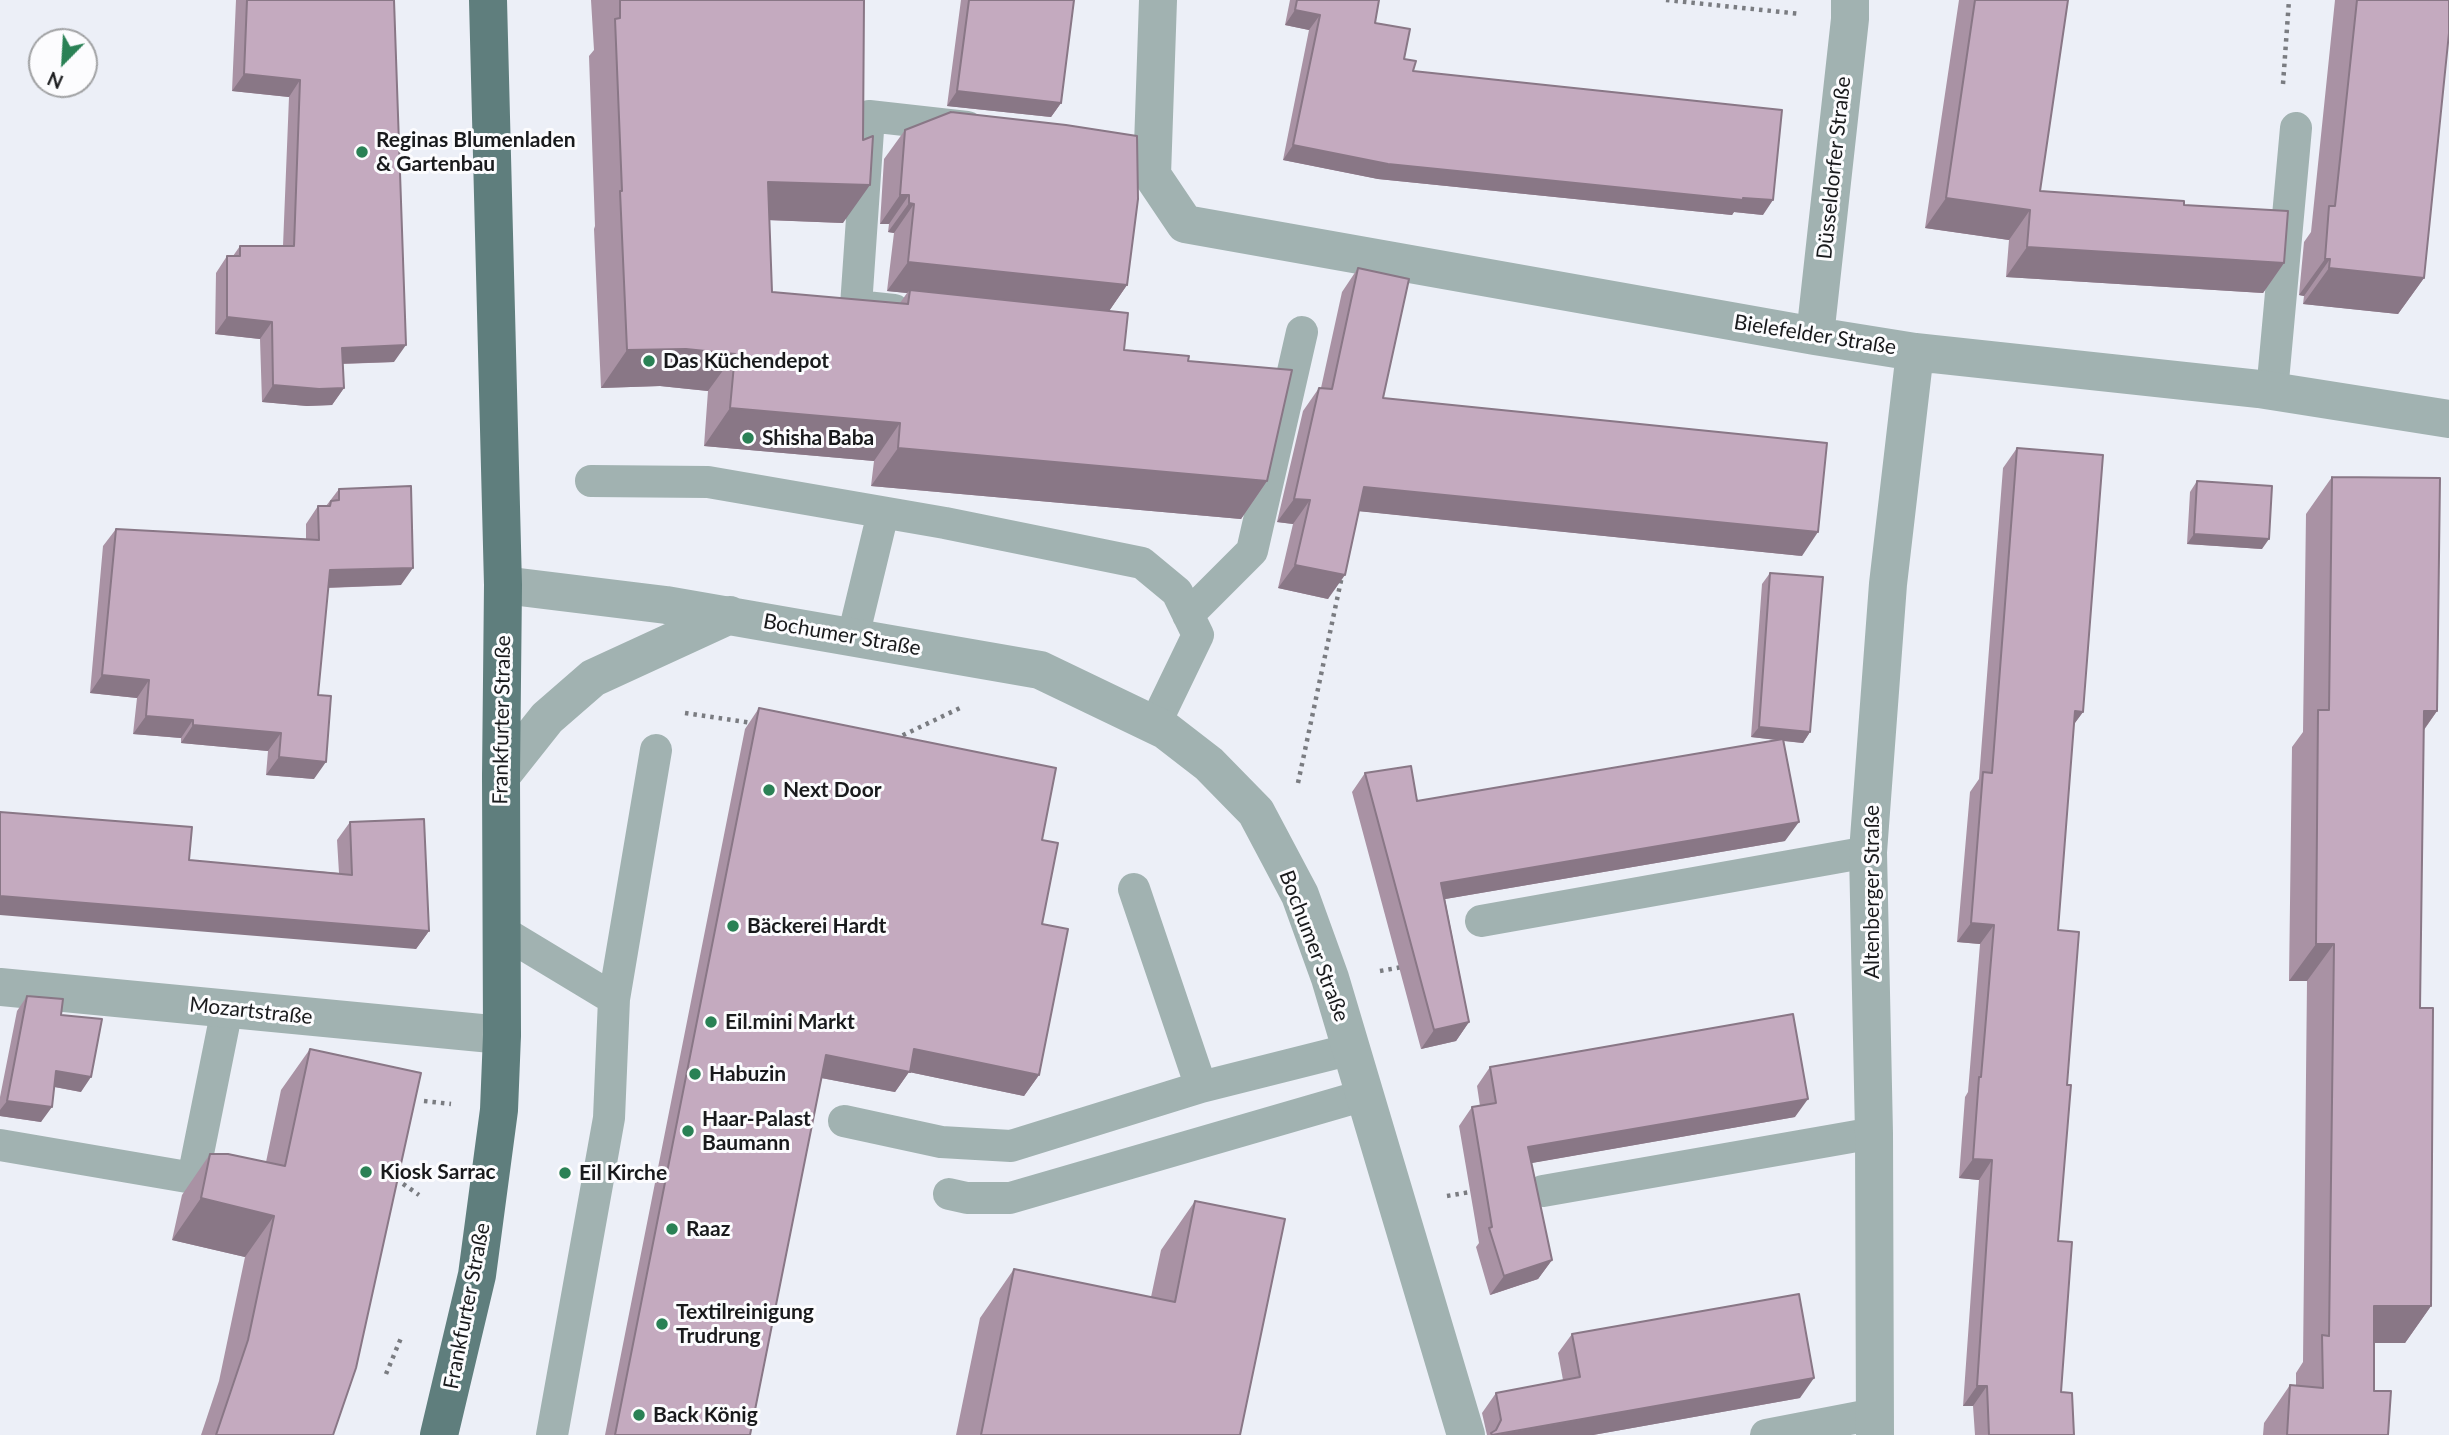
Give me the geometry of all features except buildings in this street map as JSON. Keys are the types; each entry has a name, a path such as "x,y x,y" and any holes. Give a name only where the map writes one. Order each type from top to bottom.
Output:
{"main road":[{"name":"Frankfurter Straße","path":"439,1435 477,1275 499,1110 502,1035 500,776 503,585 488,0"}],"street":[{"name":"Bielefelder Straße","path":"1158,0 1139,146 1152,175 1185,224 1915,352 2272,392 2449,419"},
{"name":"Düsseldorfer Straße","path":"1815,336 1850,9"},
{"name":"Altenberger Straße","path":"1875,1425 1874,1133 1868,852 1888,584 1915,352"},
{"name":"Bochumer Straße","path":"503,585 587,597 623,598 1040,670 1154,724 1209,764 1256,812 1300,895 1352,1049 1466,1435"},
{"path":"500,776 548,718 593,678 730,615"},
{"name":"Mozartstraße","path":"0,987 502,1035"}],"lane":[{"path":"923,313 856,306 877,209 869,116 990,129"},
{"path":"2272,392 2296,128"},
{"path":"1188,615 1252,551 1302,332"},
{"path":"591,481 708,482 946,523 1142,563 1177,592 1198,635 1154,724"},
{"path":"853,637 883,513"},
{"path":"552,1435 609,1118 614,999 656,750"},
{"path":"1481,921 1868,852"},
{"path":"1134,889 1201,1087"},
{"path":"503,932 614,999"},
{"path":"0,1145 193,1178 227,1009"},
{"path":"844,1121 941,1142 1011,1146 1201,1087 1352,1049"},
{"path":"949,1195 967,1198 1010,1198 1365,1095"},
{"path":"1543,1191 1874,1133"},
{"path":"1766,1435 1875,1425"}],"path":[{"path":"1666,0 1850,9"},
{"path":"2289,0 2281,110 2296,128"},
{"path":"1256,812 1296,791 1342,575"},
{"path":"889,742 965,706"},
{"path":"676,712 756,723"},
{"path":"1391,969 1403,967"},
{"path":"396,1179 419,1195"},
{"path":"1398,1204 1506,1186 1543,1191"},
{"path":"386,1374 401,1338"}],"place":[{"name":"Reginas Blumenladen & Gartenbau","path":"362,152"},
{"name":"Das Küchendepot","path":"649,361"},
{"name":"Shisha Baba","path":"748,438"},
{"name":"Next Door","path":"769,790"},
{"name":"Bäckerei Hardt","path":"733,926"},
{"name":"Eil.mini Markt","path":"711,1022"},
{"name":"Habuzin","path":"695,1074"},
{"name":"Haar-Palast Baumann","path":"688,1131"},
{"name":"Kiosk Sarrac","path":"366,1172"},
{"name":"Eil Kirche","path":"565,1173"},
{"name":"Raaz","path":"672,1229"},
{"name":"Textilreinigung Trudrung","path":"662,1324"},
{"name":"Back König","path":"639,1415"}]}
